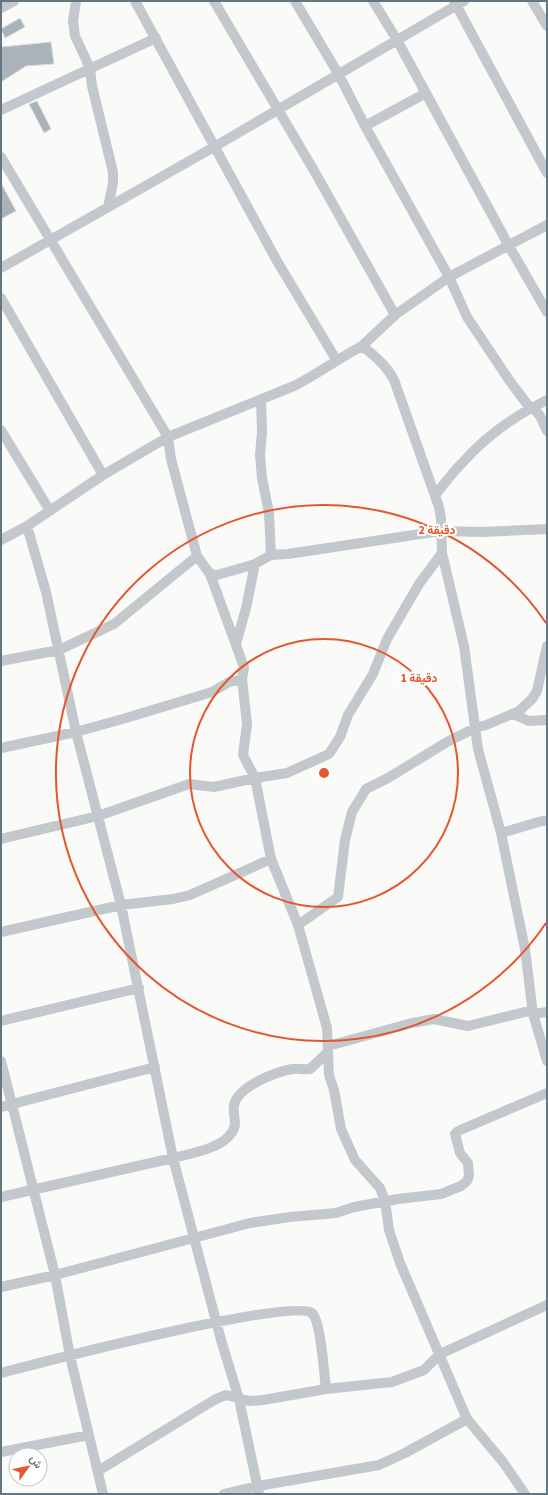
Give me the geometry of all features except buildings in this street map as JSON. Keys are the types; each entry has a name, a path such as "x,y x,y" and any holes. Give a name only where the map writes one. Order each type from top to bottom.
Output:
{"street":[{"path":"1,8 14,1"},
{"path":"76,1 73,21 75,36 90,68 92,86 113,172 113,183 108,207"},
{"path":"135,1 277,261 337,361"},
{"path":"214,1 316,174 395,315"},
{"path":"295,1 339,75 365,126 449,277 467,317 509,380 530,408 535,410 540,416 547,431"},
{"path":"373,1 397,40 509,246 547,312"},
{"path":"532,1 547,26"},
{"path":"1,268 339,75 459,2 547,173"},
{"path":"1,110 156,38"},
{"path":"365,126 426,93"},
{"path":"1,157 168,437 171,459 197,556 210,574 244,667 242,679 247,724 243,755 255,778 271,859 298,925 327,1028 329,1075 336,1102 338,1118 346,1142 354,1160 380,1188 385,1201 389,1230 400,1263 467,1419 503,1462 525,1494"},
{"path":"1,540 27,526 102,475 168,437 308,379 362,346 395,315 449,277 547,225"},
{"path":"1,298 102,475"},
{"path":"362,346 385,365 394,380 435,495 441,518 440,531 442,553 464,646 478,749 501,833 525,948 533,1012 547,1061"},
{"path":"261,399 262,432 260,455 262,478 269,513 271,555"},
{"path":"435,495 463,462 484,441 530,408 547,400"},
{"path":"1,430 50,510"},
{"path":"27,526 46,592 76,732 121,905 173,1158 216,1322 239,1399 258,1490"},
{"path":"210,574 217,575 255,564 271,555 288,554 440,531 482,532 547,529"},
{"path":"1,839 98,816 189,784 214,787 255,778 288,773 329,754 340,737 348,715 374,674 387,639 419,584 442,553"},
{"path":"1,662 59,650 114,624 197,556"},
{"path":"236,644 246,608 255,564"},
{"path":"298,925 338,896 345,840 352,812 366,788 388,778 422,756 475,728 513,714 526,705 536,691 547,646"},
{"path":"1,748 76,732 126,718 212,692 229,682 242,679"},
{"path":"513,714 529,721 547,720"},
{"path":"501,833 542,821 547,821"},
{"path":"1,932 121,905 190,895 271,859"},
{"path":"1,1021 139,988"},
{"path":"1,1197 173,1158 214,1146 228,1137 234,1130 236,1121 234,1106 236,1099 245,1089 280,1072 293,1069 310,1069 328,1050 406,1025 434,1019 468,1026 533,1012 547,1012"},
{"path":"1,1061 55,1275 70,1356 103,1494"},
{"path":"1,1107 155,1067"},
{"path":"1,1286 55,1275 194,1237 271,1219 336,1213 354,1207 385,1201 441,1194 461,1186 467,1181 469,1176 469,1169 466,1159 460,1153 455,1134 458,1131 547,1093"},
{"path":"98,1471 216,1399 226,1395 249,1401 262,1400 326,1389 392,1382 424,1370 440,1354 488,1333 547,1304"},
{"path":"1,1373 120,1343 216,1322 306,1310 310,1312 318,1322 326,1389"},
{"path":"224,1494 258,1490 379,1465 405,1453 467,1419"},
{"path":"1,1452 89,1435"}]}
